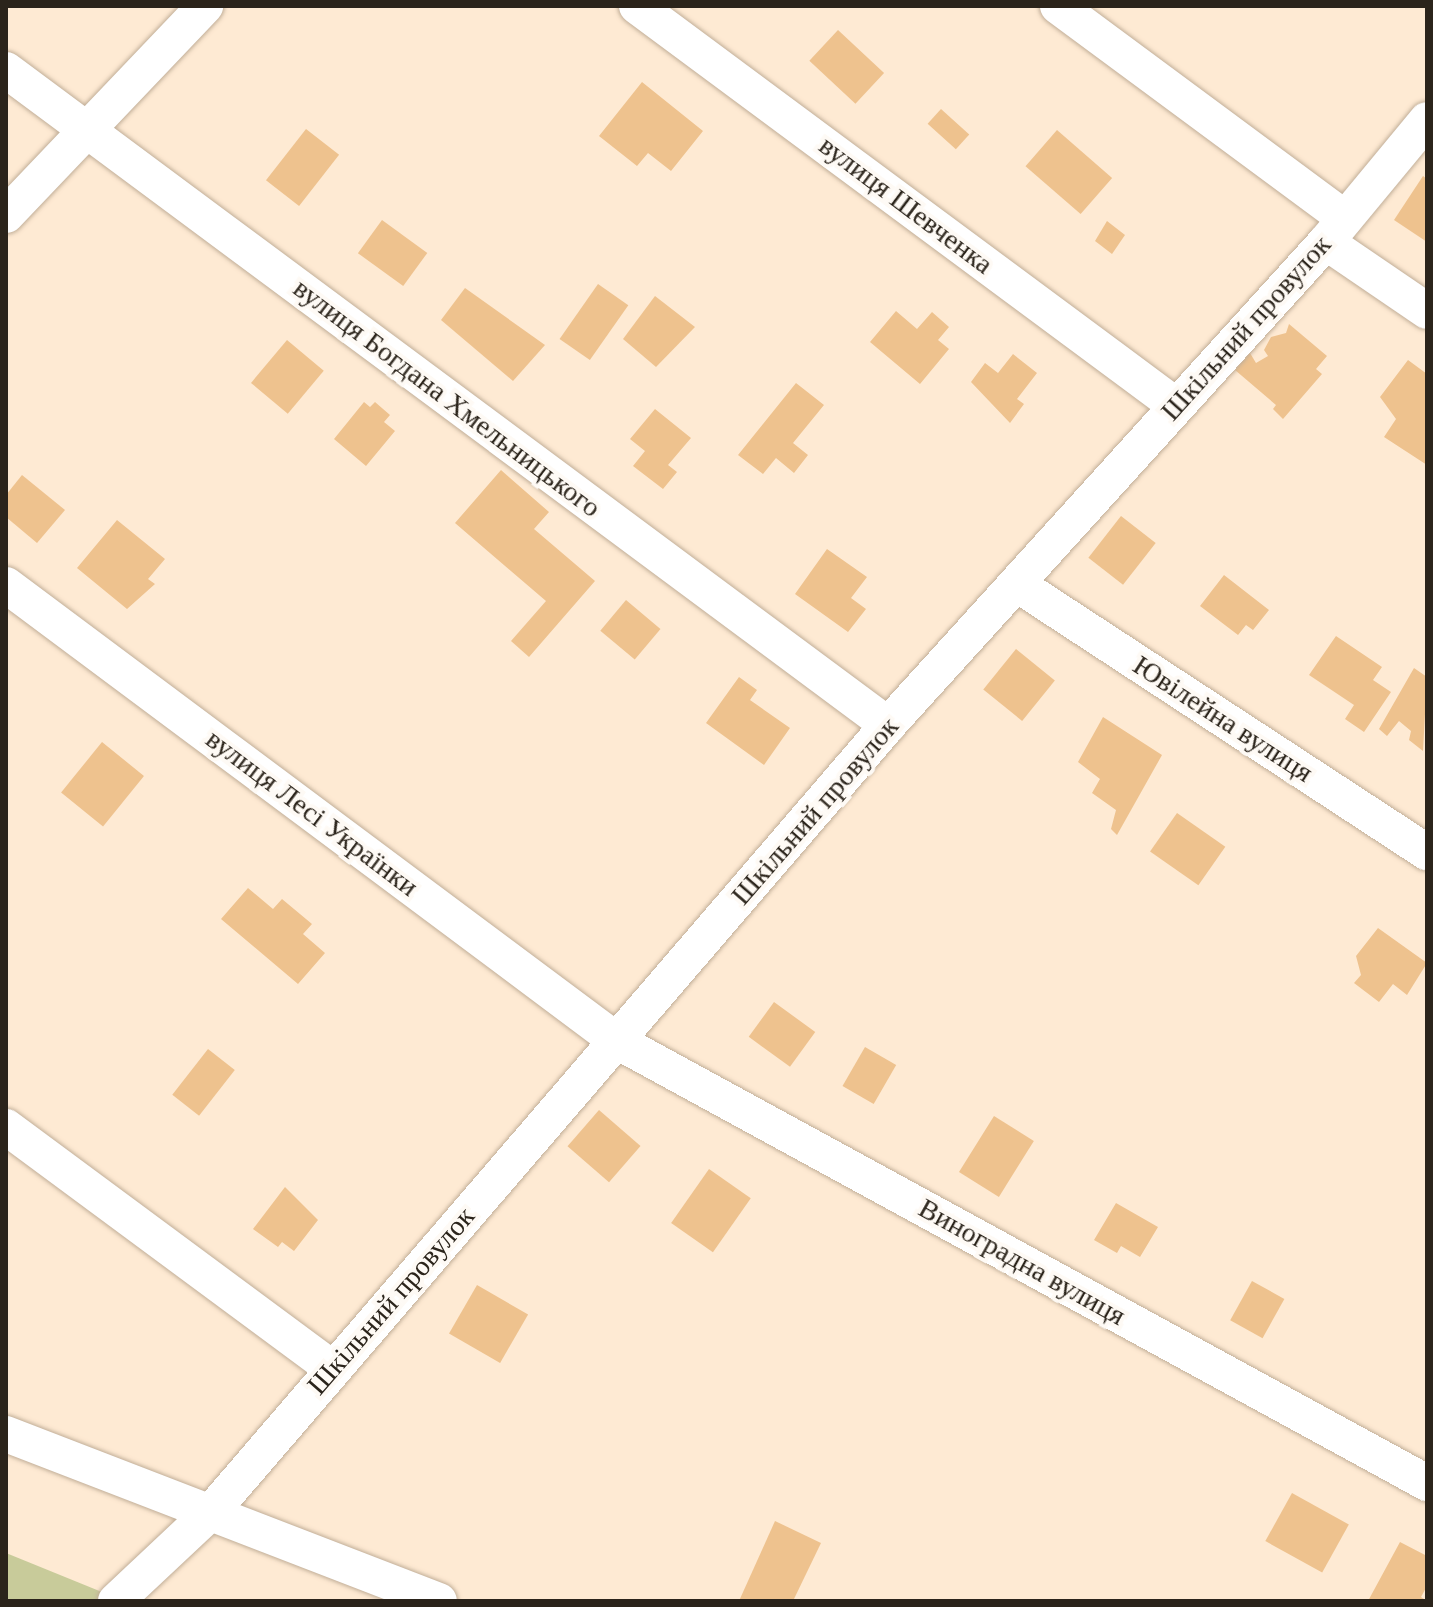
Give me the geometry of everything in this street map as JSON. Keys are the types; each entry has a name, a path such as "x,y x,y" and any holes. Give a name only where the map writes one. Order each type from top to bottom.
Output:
{"street":[{"path":"6,215 33,181 89,132 205,6"},
{"name":"вулиця Шевченка","path":"637,6 1175,405"},
{"path":"1058,6 1336,230 1427,311"},
{"name":"вулиця Богдана Хмельницького","path":"6,70 888,725"},
{"name":"Шкільний провулок","path":"116,1601 212,1511 888,725 1020,586 1175,405 1336,230 1427,120"},
{"name":"вулиця Лесі Українки","path":"6,585 617,1041"},
{"name":"Ювілейна вулиця","path":"1020,586 1427,852"},
{"name":"Виноградна вулиця","path":"617,1041 1427,1483"},
{"path":"6,1127 332,1368"},
{"path":"6,1434 439,1601"}],"green space":[{"path":"6,1553 124,1601 6,1601"}],"building":[{"path":"838,30 884,73 855,104 809,61"},
{"path":"642,82 703,131 671,171 648,153 637,166 599,136"},
{"path":"941,109 969,134 956,149 928,124"},
{"path":"306,129 339,155 299,206 266,180"},
{"path":"1057,130 1112,178 1081,214 1026,166"},
{"path":"1423,176 1427,179 1427,242 1394,220"},
{"path":"382,220 427,253 403,286 358,253"},
{"path":"1107,221 1125,235 1112,254 1095,241"},
{"path":"598,284 628,305 590,360 560,339"},
{"path":"465,288 545,345 513,381 441,320"},
{"path":"655,296 695,327 656,367 623,339"},
{"path":"896,311 917,329 932,312 949,327 938,340 949,349 920,384 870,342"},
{"path":"1289,324 1327,356 1316,369 1322,374 1283,419 1273,409 1276,405 1235,370 1250,353 1256,363 1268,356 1264,350 1271,337 1286,333"},
{"path":"287,340 324,371 288,414 251,383"},
{"path":"1013,354 1037,373 1017,399 1024,404 1010,423 971,382 985,363 998,373"},
{"path":"1408,360 1427,374 1427,465 1384,437 1396,419 1380,397"},
{"path":"796,383 824,405 793,443 808,455 794,473 776,458 763,474 738,455"},
{"path":"364,402 370,407 375,402 390,415 384,422 395,431 366,466 334,439"},
{"path":"655,409 691,438 668,465 677,472 663,489 633,466 645,451 630,439"},
{"path":"501,470 549,512 534,529 595,581 529,657 511,641 546,601 455,523"},
{"path":"22,475 65,510 37,543 6,517 6,495"},
{"path":"1121,516 1156,543 1123,585 1088,558"},
{"path":"117,520 165,559 148,579 155,584 127,609 77,568"},
{"path":"827,549 867,577 851,598 866,609 848,632 795,594"},
{"path":"1224,575 1269,610 1253,630 1246,625 1238,635 1200,606"},
{"path":"626,600 660,629 635,660 600,631"},
{"path":"1336,636 1382,667 1373,680 1391,692 1364,732 1345,719 1354,705 1309,675"},
{"path":"1016,649 1055,680 1022,721 983,689"},
{"path":"1414,668 1427,677 1423,751 1409,740 1411,731 1399,721 1387,736 1379,729"},
{"path":"739,677 757,690 750,700 790,728 764,765 706,723"},
{"path":"1103,717 1162,755 1117,835 1111,829 1116,810 1092,793 1100,779 1078,762"},
{"path":"102,742 144,776 103,826 61,793"},
{"path":"1177,813 1225,847 1198,885 1150,852"},
{"path":"248,888 273,909 282,899 312,924 303,934 325,953 298,984 221,919"},
{"path":"1378,928 1427,963 1407,995 1393,984 1379,1002 1354,983 1361,975 1356,956"},
{"path":"774,1002 815,1032 790,1067 749,1037"},
{"path":"865,1047 896,1065 874,1104 842,1086"},
{"path":"208,1049 235,1070 199,1116 172,1095"},
{"path":"599,1110 641,1146 609,1182 568,1146"},
{"path":"994,1116 1034,1141 999,1197 959,1172"},
{"path":"709,1169 751,1198 713,1252 671,1223"},
{"path":"285,1187 318,1220 294,1251 282,1242 278,1247 253,1229"},
{"path":"1116,1203 1158,1227 1140,1257 1121,1246 1117,1253 1094,1240"},
{"path":"1252,1281 1284,1299 1263,1338 1230,1320"},
{"path":"477,1285 528,1314 500,1363 449,1333"},
{"path":"1292,1493 1349,1525 1322,1573 1265,1541"},
{"path":"775,1521 821,1543 793,1601 739,1601"},
{"path":"1400,1542 1427,1556 1427,1586 1421,1597 1427,1601 1368,1601"}]}
